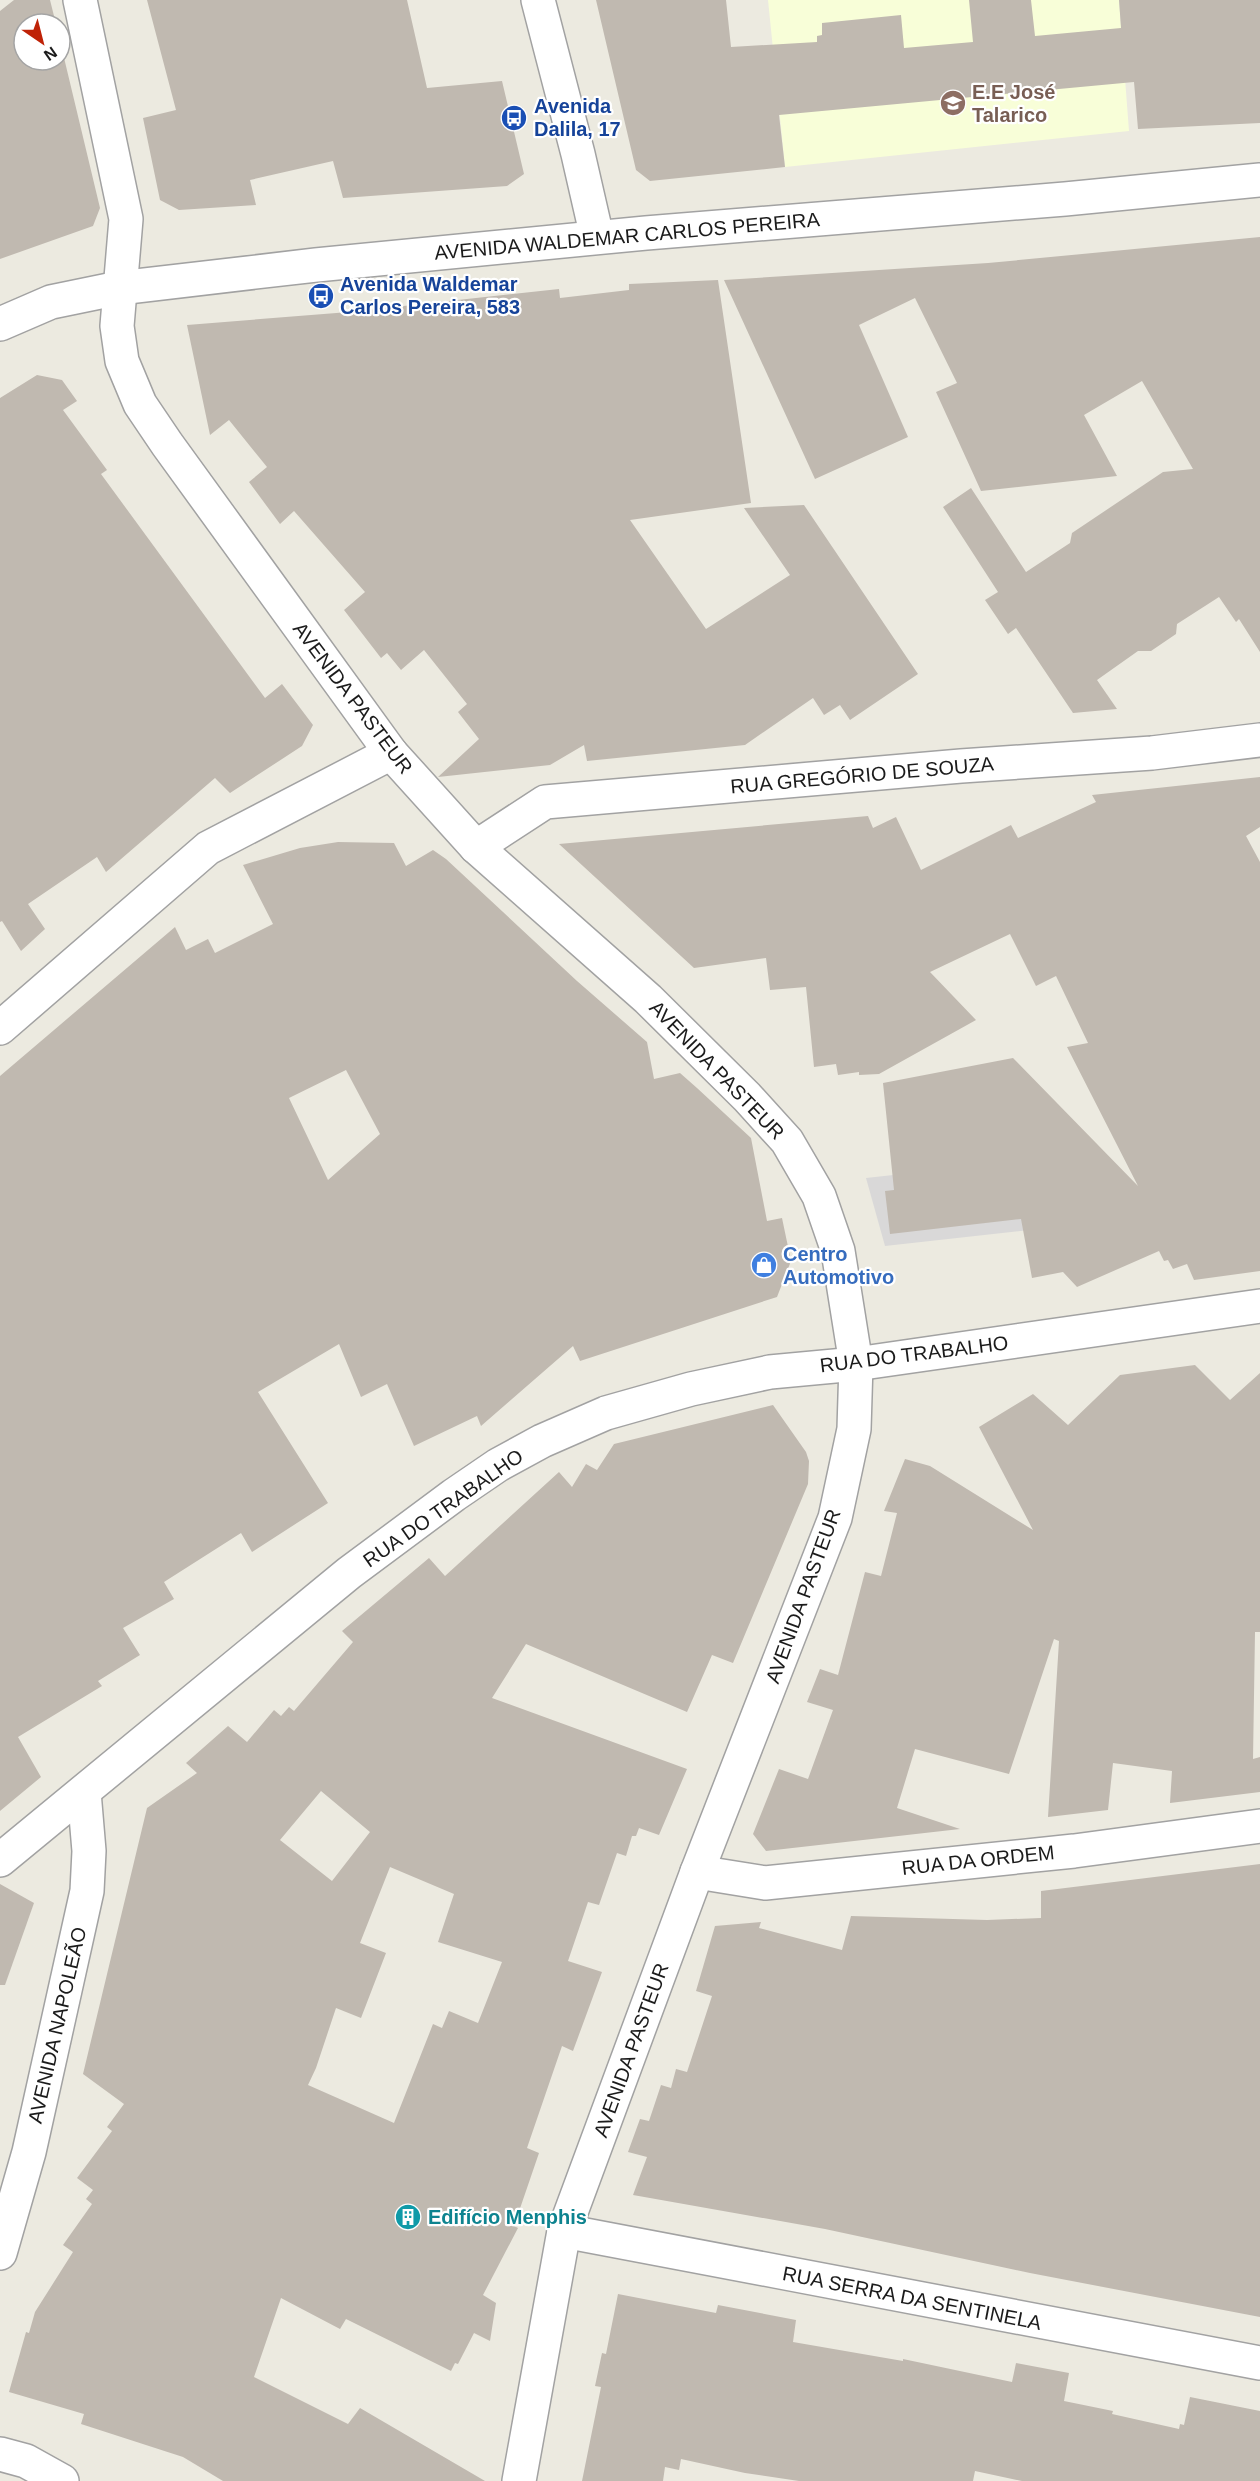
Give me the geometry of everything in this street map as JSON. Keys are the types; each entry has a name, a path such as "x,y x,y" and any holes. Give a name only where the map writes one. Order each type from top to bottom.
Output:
{"street":[{"name":"AVENIDA PASTEUR","path":"80,0 126,219 117,326 122,361 140,404 391,753 476,847 648,999 747,1097 787,1141 819,1196 838,1251 856,1364 854,1429 835,1518 697,1872 564,2231 519,2481"},
{"path":"538,0 597,237"},
{"name":"AVENIDA WALDEMAR CARLOS PEREIRA","path":"0,324 51,302 119,288 304,266 597,237 1065,199 1260,180"},
{"name":"RUA GREGÓRIO DE SOUZA","path":"476,847 545,802 961,766 1152,753 1260,740"},
{"path":"0,1028 208,848 391,753"},
{"name":"RUA DO TRABALHO","path":"0,1860 349,1573 454,1495 507,1460 543,1440 606,1413 691,1389 770,1372 856,1364 1260,1306"},
{"name":"AVENIDA NAPOLEÃO","path":"0,2253 28,2152 87,1891 89,1851 84,1792"},
{"name":"RUA DA ORDEM","path":"697,1872 765,1883 1074,1851 1260,1826"},
{"name":"RUA SERRA DA SENTINELA","path":"564,2231 1260,2363"},
{"path":"0,2454 26,2461 63,2481"}],"shaded area":[{"name":"E.E José Talarico","path":"768,0 1119,0 1129,131 785,167"},
{"path":"1056,1157 1084,1224 885,1246 866,1178"}],"building":[{"path":"14,0 50,0 53,12 12,12 12,72 67,72 100,208 93,226 0,259 0,11"},
{"path":"147,0 407,0 427,88 502,81 524,174 507,186 343,198 333,161 250,180 256,205 179,210 160,200 143,118 176,110"},
{"path":"596,0 726,0 731,47 817,42 817,36 822,35 822,23 901,15 904,48 973,42 969,0 1031,0 1035,36 1121,28 1119,0 1260,0 1260,123 1138,129 1134,82 779,115 785,167 650,181 636,170"},
{"path":"1260,237 1260,652 1239,619 1236,622 1219,597 1177,624 1176,634 1151,651 1138,651 1097,680 1117,709 1073,713 1016,628 1008,634 985,600 998,592 943,507 971,488 1026,572 1070,543 1072,533 1163,472 1193,469 1142,381 1084,415 1117,476 981,491 936,392 957,383 915,298 859,325 908,437 815,479 724,280 988,263"},
{"path":"718,280 751,503 630,520 706,629 790,575 744,508 804,505 918,674 850,720 840,705 824,715 813,698 745,745 587,761 584,745 550,765 438,777 479,739 458,712 467,704 424,650 401,670 387,653 381,658 344,610 365,592 294,511 280,524 249,482 267,467 229,420 210,435 187,325 349,312 559,289 560,298 629,290 629,284"},
{"path":"37,375 62,380 77,401 63,410 107,470 101,474 265,698 282,684 313,725 302,746 230,793 215,778 106,872 97,857 28,904 45,929 21,951 2,921 0,922 0,398"},
{"path":"1260,777 1260,827 1246,836 1260,862 1260,1271 1194,1280 1187,1264 1173,1269 1168,1260 1164,1261 1159,1251 1077,1287 1063,1272 1032,1278 1021,1219 890,1234 885,1191 894,1190 883,1083 1013,1058 1138,1186 1067,1047 1088,1043 1056,976 1036,986 1010,934 930,972 976,1020 879,1074 859,1075 859,1072 838,1075 836,1064 814,1067 806,987 770,990 766,958 694,968 559,844 868,816 873,828 896,817 921,870 1011,825 1018,838 1096,802 1092,795"},
{"path":"338,842 394,843 406,866 433,850 446,859 577,981 647,1042 654,1079 680,1073 751,1138 767,1221 782,1218 791,1261 777,1297 580,1361 573,1346 481,1426 477,1416 414,1446 387,1384 361,1397 339,1344 258,1392 328,1503 252,1552 241,1533 164,1582 174,1599 123,1628 140,1655 98,1681 102,1686 18,1737 41,1777 0,1811 0,1076 175,927 186,950 208,939 215,953 273,924 243,865 300,848","holes":["346,1070 380,1134 328,1180 289,1098"]},
{"path":"1195,1365 1230,1400 1260,1373 1260,1632 1255,1632 1253,1759 1260,1757 1260,1792 1170,1803 1172,1771 1113,1763 1108,1810 1048,1817 1059,1641 1054,1639 1009,1774 915,1749 897,1808 960,1829 766,1851 753,1834 779,1769 808,1779 833,1710 807,1702 820,1669 838,1675 865,1572 881,1576 897,1513 884,1511 905,1459 930,1466 1033,1530 979,1427 1033,1394 1068,1425 1120,1375"},
{"path":"773,1405 806,1452 809,1461 808,1484 733,1663 712,1655 687,1712 526,1644 492,1698 687,1769 659,1835 639,1828 636,1836 632,1836 626,1856 617,1853 599,1905 588,1902 568,1961 602,1972 573,2051 562,2046 527,2148 539,2153 514,2226 518,2228 483,2295 496,2303 490,2341 474,2333 458,2364 455,2363 451,2371 346,2319 340,2329 281,2298 254,2377 348,2424 360,2408 485,2481 223,2481 183,2457 81,2424 84,2414 9,2392 26,2332 29,2333 35,2312 73,2252 63,2245 92,2204 86,2199 93,2190 77,2178 112,2131 107,2127 124,2104 83,2074 147,1808 197,1773 186,1763 228,1726 247,1742 274,1710 281,1716 289,1707 294,1711 353,1642 342,1631 429,1558 445,1576 559,1472 572,1487 586,1464 597,1470 614,1444","holes":["321,1791 370,1832 332,1881 280,1840","390,1867 454,1894 438,1942 502,1962 478,2023 449,2011 442,2028 433,2024 394,2123 308,2085 336,2008 361,2018 386,1953 360,1943"]},
{"path":"1260,1864 1260,2317 1030,2273 825,2229 633,2195 647,2157 628,2152 640,2119 649,2121 661,2085 671,2088 676,2069 687,2072 712,1996 696,1991 715,1926 761,1922 759,1928 842,1950 851,1916 987,1920 1041,1918 1041,1891"},
{"path":"0,1884 34,1903 5,1985 0,1985"},
{"path":"618,2294 716,2313 718,2305 796,2320 793,2342 903,2361 903,2359 1012,2382 1016,2363 1069,2373 1064,2401 1113,2411 1112,2414 1179,2429 1180,2424 1184,2425 1190,2397 1260,2411 1260,2481 1022,2481 975,2471 973,2481 799,2481 745,2473 681,2459 679,2470 665,2467 663,2481 582,2481 601,2387 595,2386 602,2353 606,2354"}],"place":[{"name":"E.E José Talarico","path":"953,103"},
{"name":"Avenida Dalila, 17","path":"514,118"},
{"name":"Avenida Waldemar Carlos Pereira, 583","path":"321,296"},
{"name":"Centro Automotivo","path":"764,1265"},
{"name":"Edifício Menphis","path":"408,2217"}]}
